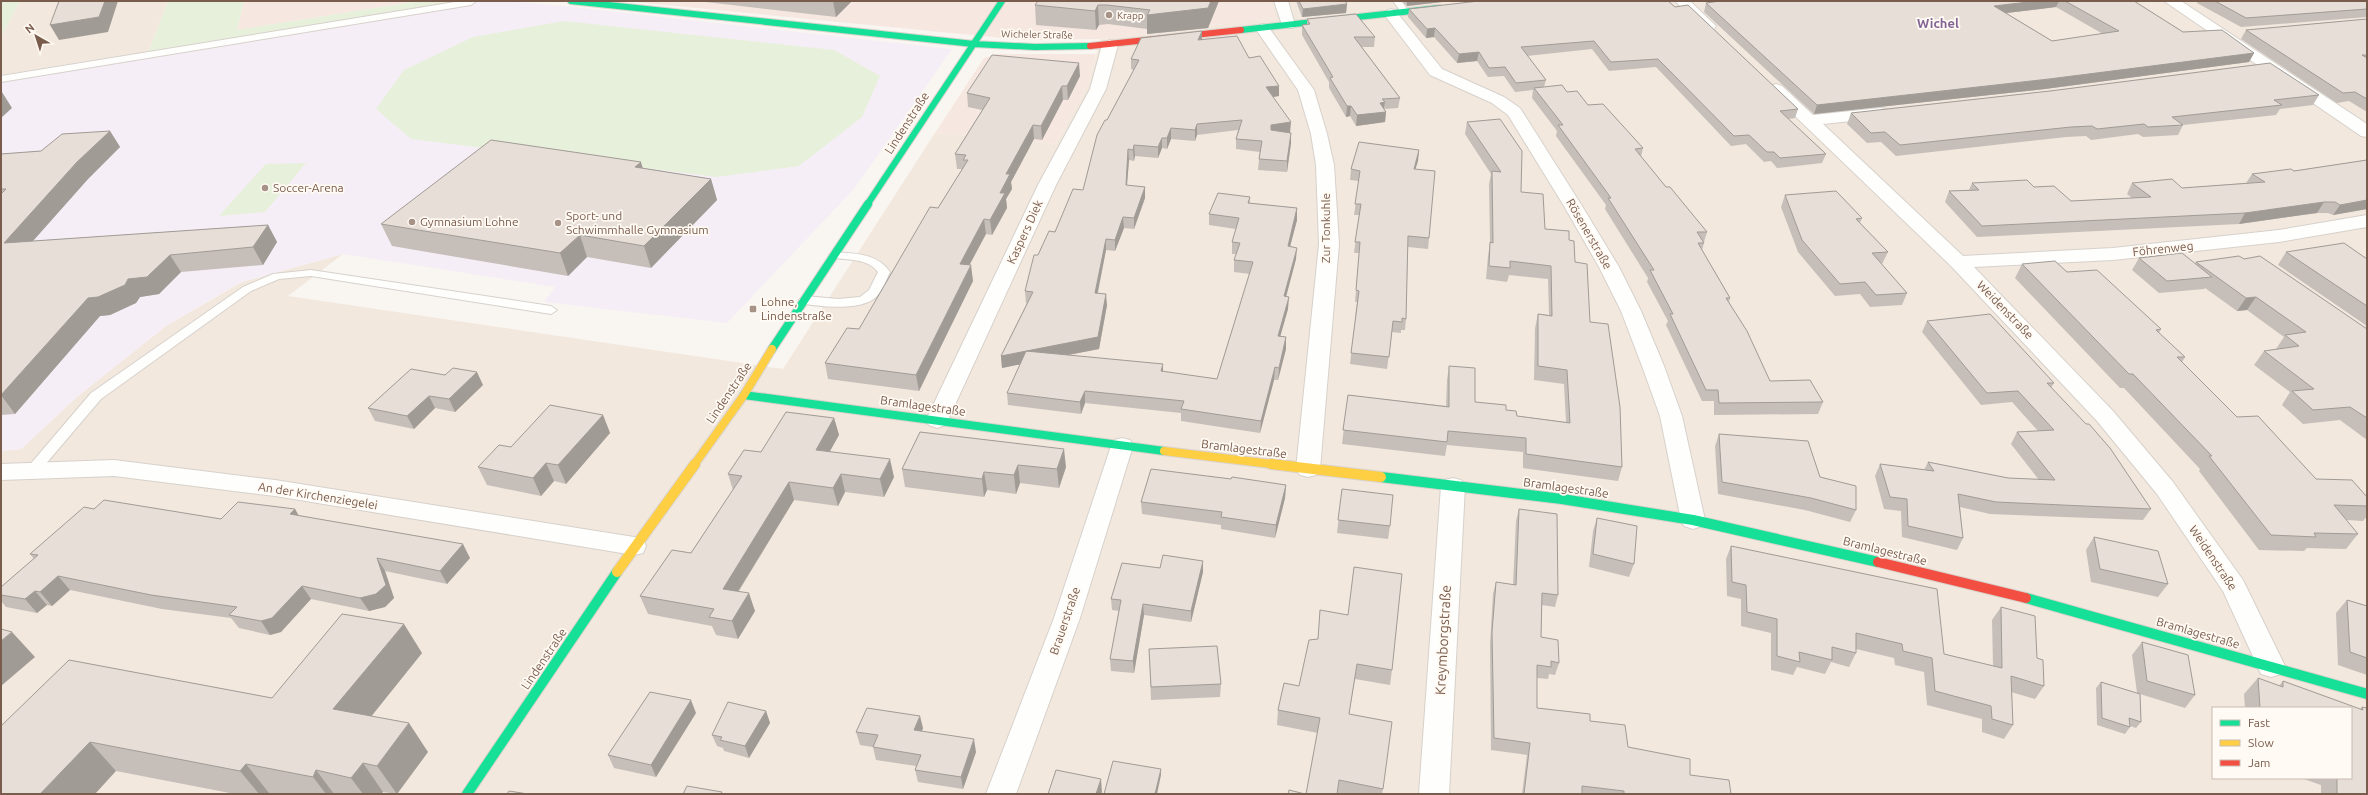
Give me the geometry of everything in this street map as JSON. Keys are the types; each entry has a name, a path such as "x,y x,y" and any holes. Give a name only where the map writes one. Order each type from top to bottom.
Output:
{"street":[{"name":"Wicheler Straße","path":"571,1 974,44 1035,47 1110,45 1288,25 1397,8 1450,7"},
{"name":"Lindenstraße","path":"467,794 634,546 744,395 1002,1"},
{"path":"1281,1 1288,25"},
{"path":"1682,1 1723,39"},
{"path":"2171,1 2266,66 2367,132"},
{"name":"Rösenerstraße","path":"1397,8 1436,72 1498,100 1514,112 1577,213 1622,292 1653,366 1671,416 1693,520"},
{"name":"Zur Tonkuhle","path":"1262,28 1306,90 1319,134 1325,165 1329,244 1308,469"},
{"path":"2222,35 2245,33"},
{"name":"Kaspers Diek","path":"937,420 1047,185 1098,89 1110,45"},
{"path":"2242,69 2266,66"},
{"name":"Weidenstraße","path":"1763,78 1958,262 2105,416 2165,488 2234,587 2271,666"},
{"path":"1809,121 1896,112"},
{"name":"Föhrenweg","path":"1958,262 2113,254 2279,236 2367,221"},
{"path":"2227,242 2251,259"},
{"name":"Bramlagestraße","path":"744,395 1122,446 1562,499 1693,520 1829,550 2009,593 2367,694"},
{"name":"Brauerstraße","path":"1001,794 1067,618 1122,446"},
{"name":"An der Kirchenziegelei","path":"1,472 114,468 268,487 634,546"},
{"name":"Kreymborgstraße","path":"1434,794 1452,486"}],"lane":[{"path":"1,78 471,2"},
{"path":"805,300 844,303 857,301 870,296 884,272 880,265 869,259 835,256"},
{"path":"33,470 96,396 247,288 278,276 311,273 551,310"}],"shaded area":[{"path":"20,1 168,1 149,51 1,75 1,37"},
{"path":"244,1 419,1 237,30"},
{"name":"Gymnasium Lohne","path":"466,1 506,1 564,6 952,49 854,189 727,323 544,302 555,287 343,254 241,282 166,326 78,396 21,449 1,451 1,75"},
{"path":"625,1 1271,1 1276,18 1101,39 1023,40"},
{"path":"1271,1 2367,1 2367,794 1,794 1,451 21,449 78,396 166,326 242,282 343,254 288,296 783,369 935,133 1056,144 1087,86 1101,39 1275,18"},
{"path":"996,54 1096,54 1087,86 1056,144 935,133 984,58"}],"green space":[{"path":"1,1 20,1 1,37"},
{"path":"168,1 244,1 237,30 419,1 466,1 149,51"},
{"path":"564,21 834,50 880,76 862,117 799,166 717,177 411,139 376,109 404,70 473,37"},
{"name":"Soccer-Arena","path":"306,163 265,212 219,216 266,164"}],"building":[{"path":"59,1 105,1 99,17 50,25"},
{"path":"1038,1 1211,1 1208,8 1147,15 1150,10 1098,5 1095,11 1035,5"},
{"path":"1299,1 1345,1 1347,4 1303,9"},
{"path":"1479,1 1668,1 1675,7 1688,5 1798,109 1780,111 1826,154 1780,158 1774,152 1767,152 1749,135 1734,136 1658,59 1611,62 1594,41 1521,47 1546,80 1516,83 1505,67 1489,68 1479,52 1459,54 1435,28 1427,29 1409,9"},
{"path":"1720,1 2037,1 1994,6 2052,41 2119,31 2065,1 2134,1 2183,32 2222,30 2254,53 2049,79 1817,105 1706,3"},
{"path":"2215,1 2367,1 2367,9 2246,18"},
{"path":"1356,14 1375,37 1354,37 1400,98 1382,99 1385,102 1380,103 1386,112 1357,115 1351,106 1347,106 1330,78 1333,77 1302,25 1310,24 1307,19"},
{"path":"2367,19 2367,55 2362,55 2367,58 2367,99 2355,92 2343,93 2246,30"},
{"path":"1202,31 1198,40 1237,36 1249,58 1260,56 1279,86 1266,87 1291,122 1271,125 1271,130 1291,133 1287,161 1259,159 1262,141 1236,139 1242,120 1197,124 1195,130 1171,128 1167,138 1162,138 1158,147 1134,145 1133,150 1128,149 1126,185 1145,187 1134,218 1123,217 1115,240 1106,239 1095,293 1106,294 1098,337 1001,356 1033,292 1025,291 1034,255 1038,255 1049,231 1055,232 1073,189 1083,190 1097,135 1105,120 1107,120 1139,60 1131,59 1141,38"},
{"path":"992,55 1079,63 1067,86 1062,86 1041,126 1033,125 1006,174 1010,174 1000,193 1005,193 990,220 984,219 960,264 971,265 916,375 825,363 847,328 859,329 930,207 938,208 968,160 963,160 966,155 955,154 990,98 967,93"},
{"path":"2270,63 2319,95 2274,100 2282,105 2172,117 2183,125 2148,127 2144,124 2097,129 2092,126 2071,127 1900,145 1885,132 1871,133 1851,113 2050,91"},
{"path":"1562,85 1567,92 1577,91 1588,105 1603,104 1643,148 1635,149 1666,187 1670,187 1707,232 1697,232 1704,243 1698,243 1730,298 1726,298 1747,331 1770,381 1810,380 1823,402 1719,403 1718,390 1706,390 1670,314 1673,314 1650,270 1654,270 1608,198 1611,198 1558,125 1563,125 1534,88"},
{"path":"1500,119 1522,151 1521,192 1543,194 1545,229 1569,231 1569,240 1574,241 1575,262 1587,264 1590,322 1608,324 1620,407 1622,467 1526,454 1526,438 1448,431 1447,442 1343,430 1348,395 1449,407 1449,366 1475,368 1475,402 1506,405 1506,410 1516,411 1517,416 1570,423 1567,370 1538,366 1538,314 1552,316 1551,266 1510,261 1510,268 1489,266 1490,242 1493,243 1492,171 1501,172 1467,122"},
{"path":"110,131 77,162 4,243 268,225 253,247 170,255 147,277 128,279 125,285 98,297 88,298 1,395 1,194 6,189 1,189 1,154 41,151 62,134"},
{"name":"Sport- und Schwimmhalle Gymnasium","path":"491,140 641,162 635,167 711,179 644,246 580,235 560,253 381,224"},
{"path":"1359,142 1419,150 1414,169 1435,171 1429,238 1408,236 1406,319 1402,318 1402,322 1393,321 1389,357 1351,353 1359,291 1356,290 1360,242 1355,242 1361,204 1355,204 1360,171 1351,169"},
{"path":"2367,160 2367,200 2340,205 2335,202 2324,202 2245,213 1982,226 1949,191 1979,190 1972,183 2027,180 2034,187 2054,186 2071,201 2151,197 2132,183 2172,179 2182,188 2265,182 2252,174 2291,169 2294,171"},
{"path":"1836,191 1862,218 1856,219 1888,252 1872,253 1907,293 1876,295 1865,282 1840,284 1802,240 1785,195"},
{"path":"1218,193 1250,197 1248,203 1297,208 1288,246 1297,248 1284,296 1289,297 1278,336 1286,337 1279,368 1275,367 1261,421 1181,409 1184,401 1085,391 1080,402 1007,393 1026,351 1163,364 1161,371 1217,379 1253,262 1234,260 1240,243 1232,242 1239,218 1209,214"},
{"path":"2344,243 2367,259 2367,306 2286,252"},
{"path":"2182,253 2212,277 2167,281 2139,258"},
{"path":"2239,256 2244,259 2260,256 2367,329 2367,418 2350,407 2313,410 2292,391 2314,389 2264,351 2299,346 2285,335 2306,332 2256,297 2246,298 2196,262"},
{"path":"2055,261 2067,272 2097,270 2161,329 2156,330 2185,357 2177,357 2237,417 2258,416 2316,479 2352,480 2367,497 2367,506 2334,505 2358,534 2314,533 2316,537 2271,535 2209,456 2212,456 2133,374 2129,374 2022,264"},
{"path":"1990,314 2054,383 2047,383 2086,424 2089,424 2110,448 2151,509 1996,502 1958,494 1963,538 1908,526 1907,499 1890,497 1880,464 1934,471 1928,462 2008,478 2055,480 2017,432 2054,430 2018,391 1987,393 1927,321"},
{"path":"453,368 477,372 449,399 429,396 407,416 368,408 411,369 445,375"},
{"path":"550,405 603,415 558,465 546,463 533,478 478,467 499,445 511,447"},
{"path":"786,412 834,418 816,450 890,459 880,479 841,474 833,488 789,482 723,589 749,593 732,621 709,617 714,609 640,596 672,550 691,553 742,476 728,474 744,450 761,452"},
{"path":"920,432 1064,449 1057,469 1018,465 1014,475 984,472 982,479 902,469"},
{"path":"1719,434 1808,441 1820,477 1856,486 1856,510 1811,498 1722,482"},
{"path":"1151,469 1231,479 1232,477 1286,485 1276,525 1221,517 1222,512 1141,502"},
{"path":"1342,489 1393,495 1390,526 1338,520"},
{"path":"104,500 221,519 238,502 295,509 290,514 463,544 440,571 377,558 386,585 376,594 360,598 302,586 272,618 261,621 229,615 237,607 151,595 58,576 40,592 35,591 25,599 1,595 1,587 38,555 30,554 84,507 94,509"},
{"path":"1519,509 1557,514 1558,595 1542,593 1541,637 1558,640 1559,663 1551,661 1551,667 1537,665 1537,708 1590,714 1590,721 1625,725 1628,747 1690,759 1690,775 1729,780 1731,794 1624,794 1624,791 1582,786 1582,794 1524,794 1530,743 1494,738 1492,632 1496,582 1516,585"},
{"path":"1597,518 1637,526 1634,564 1593,554"},
{"path":"2094,537 2158,551 2168,584 2100,569"},
{"path":"1731,546 1937,589 1944,654 2002,668 2001,607 2035,616 2037,658 2043,660 2044,686 2011,676 2013,725 1992,719 1991,706 1935,691 1932,658 1903,651 1902,644 1856,633 1856,653 1832,647 1832,660 1799,652 1800,662 1777,656 1777,619 1747,612 1746,585 1732,582"},
{"path":"1163,555 1203,561 1191,611 1143,604 1133,661 1110,659 1121,600 1111,599 1122,563 1160,568"},
{"path":"1354,567 1402,574 1392,670 1357,664 1349,714 1392,722 1383,789 1339,780 1337,794 1306,794 1320,718 1278,710 1284,683 1299,686 1309,640 1318,639 1320,610 1348,615"},
{"path":"2347,600 2367,606 2367,658 2350,652"},
{"path":"342,614 404,624 333,709 409,723 377,766 363,763 351,778 316,770 313,777 246,764 240,771 90,742 40,794 1,794 1,726 69,660 272,698"},
{"path":"1,629 12,632 1,641"},
{"path":"2142,642 2188,655 2195,695 2147,681"},
{"path":"1217,646 1221,684 1151,687 1149,649"},
{"path":"2258,678 2283,687 2283,681 2363,710 2362,707 2367,708 2367,794 2337,794 2337,779 2352,779 2352,707 2260,707"},
{"path":"2101,682 2140,694 2141,722 2129,718 2130,727 2102,718"},
{"path":"650,692 691,700 651,765 608,755"},
{"path":"728,702 766,711 745,746 720,740 722,737 712,735"},
{"path":"867,708 920,716 914,730 974,739 961,777 915,770 921,755 873,747 878,735 856,732"},
{"path":"1113,761 1161,769 1155,794 1104,794"},
{"path":"1056,770 1101,779 1096,794 1048,794"},
{"path":"687,786 722,792 721,794 683,794"},
{"path":"1289,790 1305,794 1288,794"},
{"path":"509,791 528,794 507,794"}],"traffic: fast":[{"path":"571,1 974,44 1035,47 1090,46"},
{"path":"772,349 1002,1"},
{"path":"1241,30 1439,8"},
{"path":"744,395 1164,451"},
{"path":"1381,477 1562,499 1693,520 1878,562"},
{"path":"467,794 617,572"},
{"path":"2026,598 2367,694"}],"traffic: slow":[{"path":"617,572 744,395 772,349"},
{"path":"1164,451 1381,477"}],"traffic: jam":[{"path":"1090,46 1241,30"},
{"path":"1878,562 2026,598"}],"place":[{"name":"Krapp","path":"1109,15"},
{"name":"Soccer-Arena","path":"265,188"},
{"name":"Gymnasium Lohne","path":"412,222"},
{"name":"Sport- und Schwimmhalle Gymnasium","path":"558,223"},
{"name":"Lohne, Lindenstraße","path":"753,309"}],"district":[{"name":"Wichel","path":"1938,23"}]}
